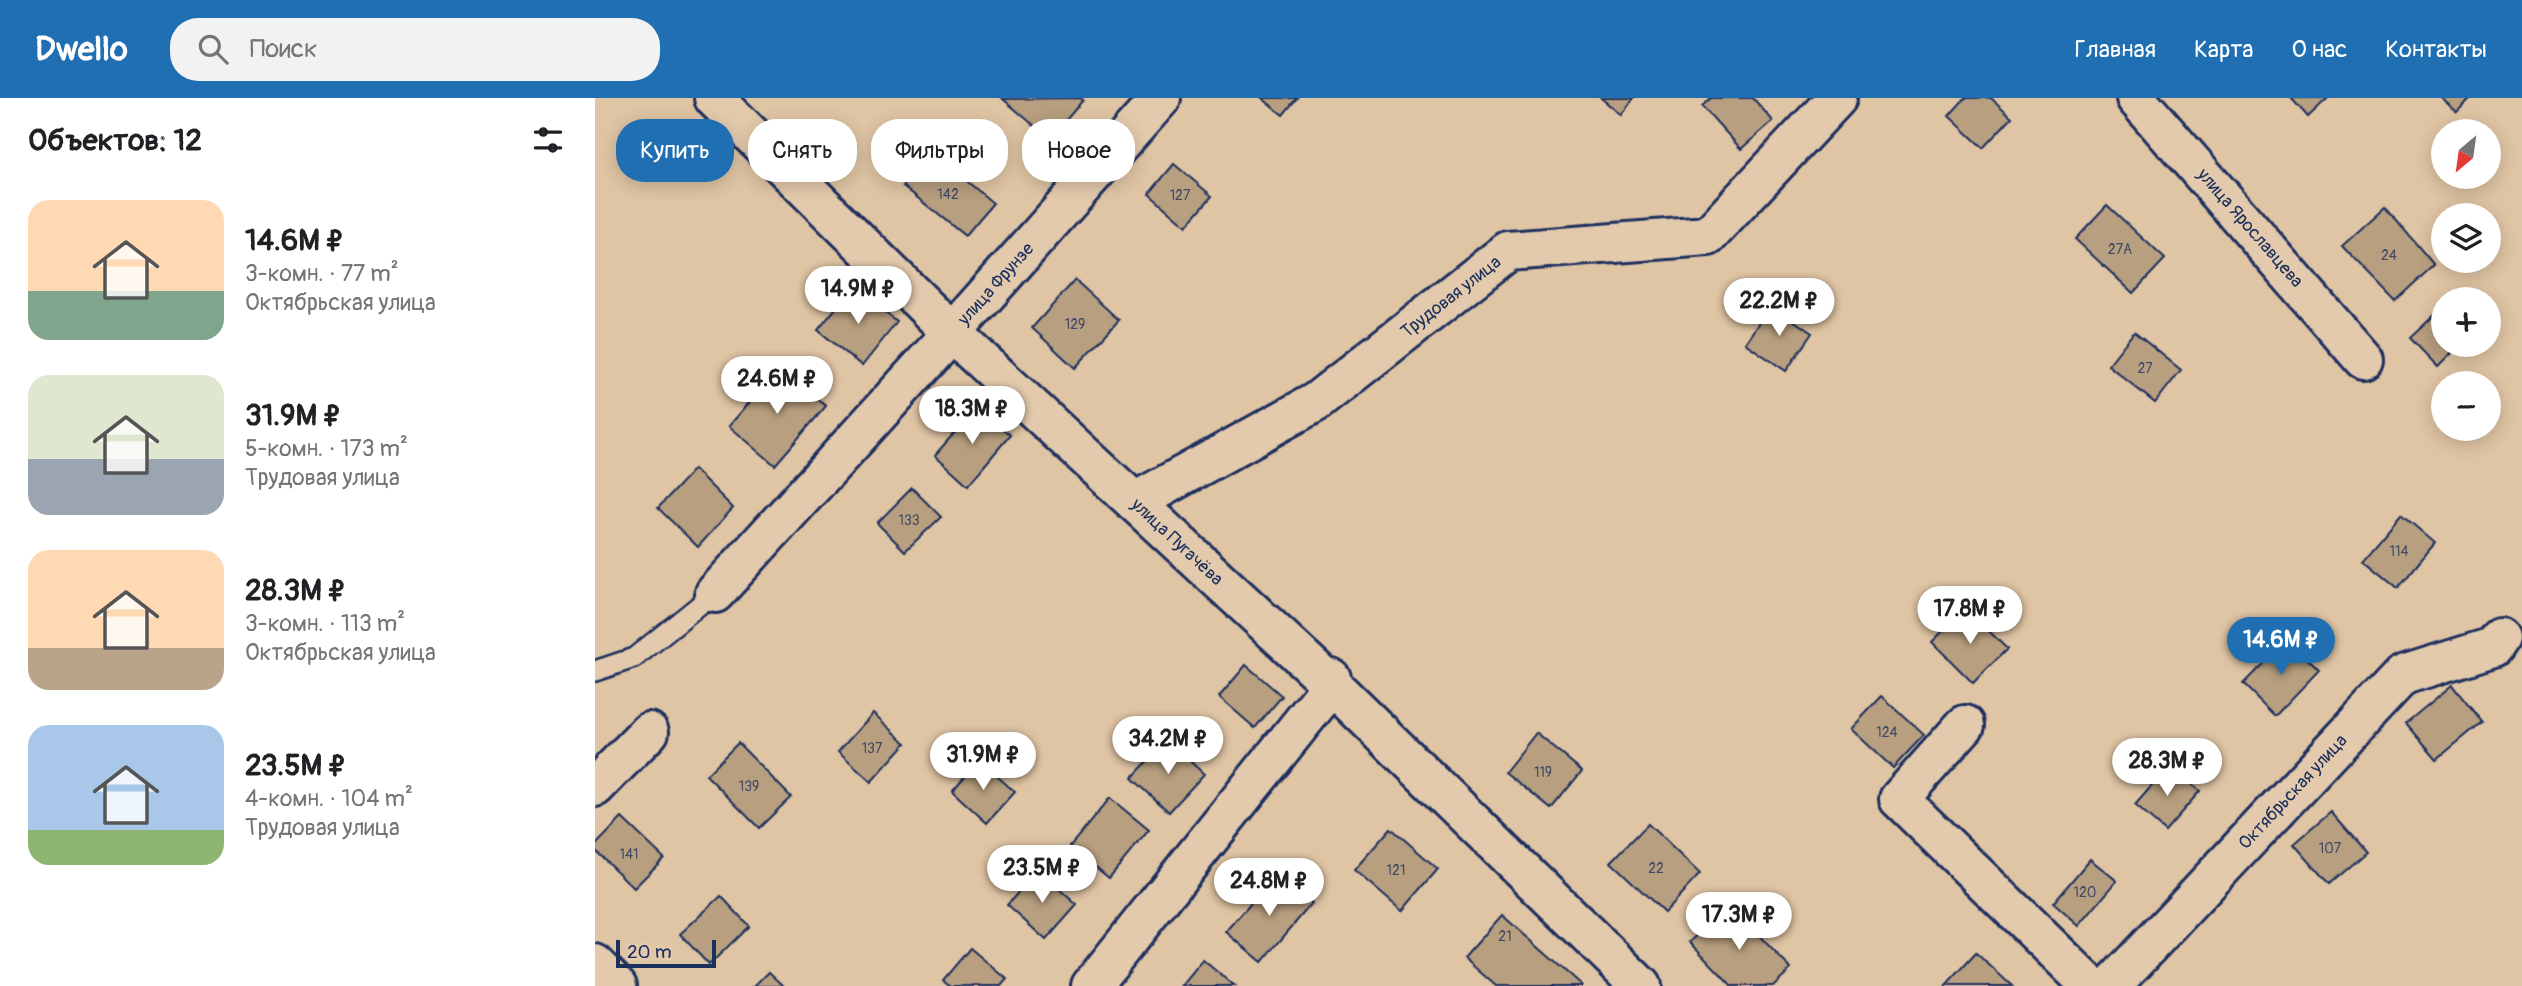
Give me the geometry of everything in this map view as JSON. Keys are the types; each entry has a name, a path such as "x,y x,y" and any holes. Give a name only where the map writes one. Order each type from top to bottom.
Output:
{"street":[{"name":"улица Пугачёва","path":"714,98 952,333 1332,681 1641,986"},
{"name":"улица Фрунзе","path":"715,593 1161,98"},
{"name":"Трудовая улица","path":"1135,502 1316,402 1508,251 1708,236 1837,98"},
{"name":"улица Ярославцева","path":"2136,98 2363,359"},
{"name":"Октябрьская улица","path":"2111,986 2403,675 2504,641"},
{"path":"1091,986 1332,681"},
{"path":"1965,725 1899,799 2091,986"},
{"path":"595,787 649,732"},
{"path":"595,964 617,986"}],"lane":[{"path":"595,671 634,658 715,593"}],"building":[{"path":"1262,98 1297,98 1283,115"},
{"path":"1601,98 1634,98 1621,115"},
{"path":"1711,98 1753,98 1773,121 1741,149 1702,106"},
{"path":"1965,98 1991,98 2012,117 1983,148 1949,116"},
{"path":"2291,98 2328,98 2308,117"},
{"path":"2441,98 2471,98 2457,112"},
{"path":"1003,99 1083,100 1067,119 1026,119"},
{"path":"1174,164 1212,196 1186,226 1149,194"},
{"path":"906,182 968,182 993,203 965,236 903,186"},
{"path":"2107,205 2165,259 2133,293 2075,239"},
{"path":"2385,207 2431,261 2431,268 2395,301 2342,246"},
{"path":"1075,280 1119,320 1075,368 1032,328"},
{"path":"853,287 897,322 862,366 818,330"},
{"path":"1771,305 1812,333 1786,371 1745,343"},
{"path":"2431,318 2431,357 2448,357 2438,367 2410,338"},
{"path":"2134,332 2181,370 2155,403 2108,365"},
{"path":"780,367 826,406 775,465 729,426"},
{"path":"977,407 1010,435 968,485 935,455"},
{"path":"694,469 733,508 698,547 658,508"},
{"path":"912,488 941,517 905,551 877,523"},
{"path":"2401,514 2435,543 2398,588 2363,559"},
{"path":"1966,608 2007,649 1973,683 1932,642"},
{"path":"2287,639 2319,670 2275,716 2243,684"},
{"path":"1246,665 1282,696 1255,728 1219,697"},
{"path":"2452,685 2482,722 2437,759 2406,723"},
{"path":"1882,696 1924,735 1893,768 1851,729"},
{"path":"873,713 906,743 871,782 838,752"},
{"path":"1536,733 1582,771 1551,809 1505,772"},
{"path":"1167,740 1204,774 1169,812 1132,778"},
{"path":"738,743 791,797 759,828 706,775"},
{"path":"979,760 1015,792 987,823 952,791"},
{"path":"2170,765 2200,791 2165,831 2135,805"},
{"path":"1110,798 1149,830 1109,878 1070,846"},
{"path":"2331,812 2366,852 2329,884 2294,844"},
{"path":"622,818 664,858 634,888 595,850 595,846"},
{"path":"1648,824 1700,874 1664,912 1611,862"},
{"path":"1391,828 1438,869 1402,911 1354,870"},
{"path":"2090,859 2117,881 2079,926 2053,903"},
{"path":"1038,870 1077,905 1046,940 1007,905"},
{"path":"1277,873 1312,903 1262,962 1226,932"},
{"path":"721,896 749,926 709,965 680,934"},
{"path":"1730,905 1791,969 1773,986 1732,986 1690,942"},
{"path":"1502,915 1581,985 1496,986 1464,958"},
{"path":"970,948 1007,979 1001,986 951,986 943,980"},
{"path":"1976,953 2012,986 1946,986"},
{"path":"1203,960 1234,986 1182,986"},
{"path":"769,972 784,986 755,986"}]}
